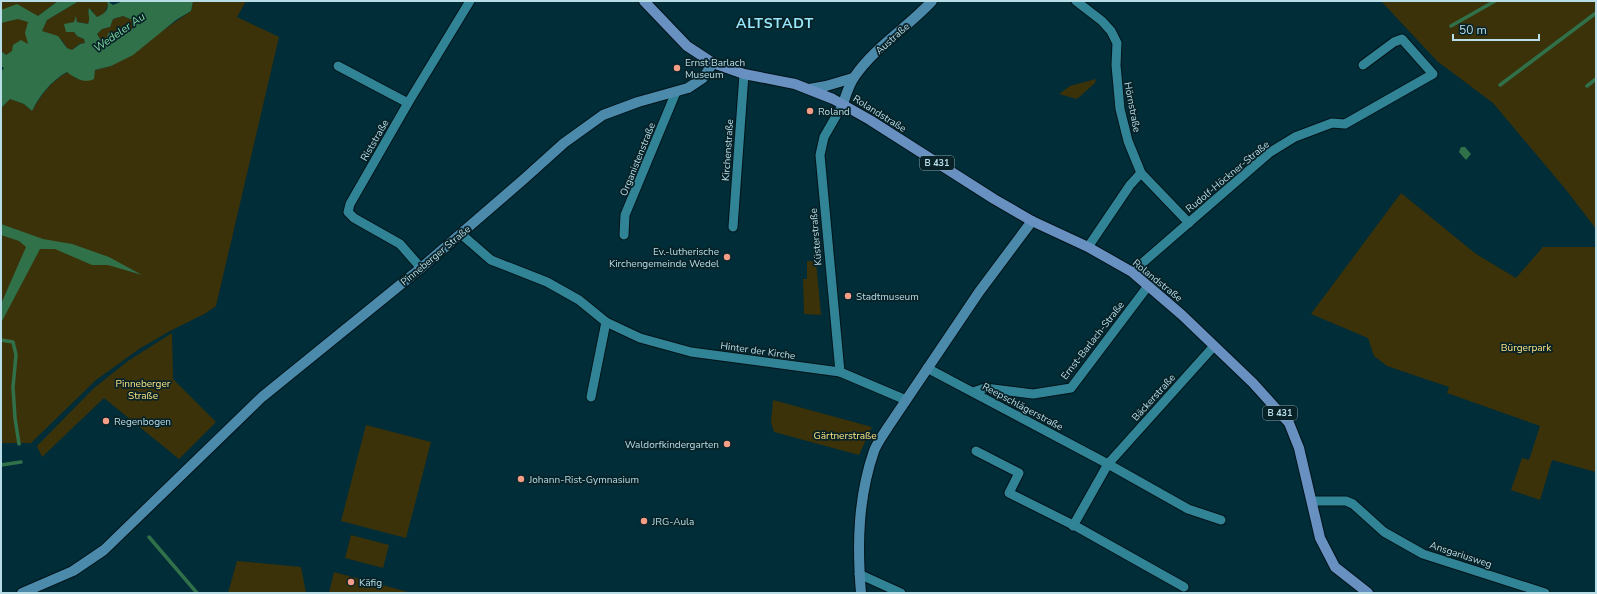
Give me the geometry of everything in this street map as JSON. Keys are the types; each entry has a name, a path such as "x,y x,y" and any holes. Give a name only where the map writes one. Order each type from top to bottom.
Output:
{"main road":[{"name":"B 431","path":"644,1 687,46 713,63 744,74 778,80 809,89 842,104"},
{"name":"Austraße","path":"842,104 853,78 871,57 932,1"},
{"name":"Pinneberger Straße","path":"26,592 73,571 104,550 262,397 421,268 564,143 603,114 638,102 688,88 698,82 713,63"},
{"path":"809,89 826,86 853,78"},
{"name":"Rolandstraße","path":"842,104 1032,221 1088,247 1132,272 1182,315 1253,383 1288,423 1299,448 1320,538 1335,567 1368,593"},
{"path":"861,593 858,549 859,523 867,479 875,450 903,399 927,368 979,292 1032,221"}],"street":[{"name":"Riststraße","path":"421,268 400,244 354,218 348,212 350,204 470,1"},
{"name":"Hörnstraße","path":"1076,1 1102,21 1111,31 1117,44 1116,65 1120,109 1128,141 1141,173 1189,223"},
{"name":"Rudolf-Höckner-Straße","path":"1132,272 1269,153 1295,137 1332,123 1345,124 1434,74 1402,39 1394,42 1363,65"},
{"path":"338,66 408,104"},
{"name":"Kirchenstraße","path":"733,227 744,74"},
{"name":"Organistenstraße","path":"624,235 626,215 676,92"},
{"name":"Küsterstraße","path":"837,372 820,155 824,137 842,104"},
{"path":"1088,247 1130,185 1141,173"},
{"name":"Hinter der Kirche","path":"461,234 491,260 547,282 579,300 606,322 640,338 691,352 837,372 903,399"},
{"name":"Ernst-Barlach-Straße","path":"973,392 985,388 1034,394 1071,388 1148,286"},
{"path":"591,397 606,322"},
{"name":"Bäckerstraße","path":"1108,464 1214,346"},
{"name":"Reepschlägerstraße","path":"927,368 1108,464 1188,509 1221,520"},
{"path":"976,451 1019,474 1009,492 1184,586"},
{"path":"1073,526 1108,464"},
{"name":"Ansgariusweg","path":"1312,501 1346,501 1353,504 1384,532 1423,554 1542,593"},
{"path":"859,574 901,593"}],"green space":[{"path":"1,1 58,1 38,16 28,45 6,55 1,51"},
{"path":"79,1 107,1 108,5 104,14 97,17 92,10 88,10 90,19 88,24 77,22 76,17 74,32 77,36 84,39 85,43 79,44 72,50 67,48 62,40 41,31 47,20"},
{"path":"193,1 246,1 237,17 279,37 216,306 206,313 139,349 96,380 31,443 1,443 1,108 10,99 24,104 32,111 39,99 56,80 68,72 77,79 94,73 95,70 111,66 191,11"},
{"path":"1381,1 1596,1 1596,229 1567,191 1493,103 1437,61"},
{"path":"123,16 135,21 134,28 106,40 100,40 97,34 102,29 110,27 113,19"},
{"path":"1096,79 1095,83 1077,99 1059,94 1070,86"},
{"name":"Bürgerpark","path":"1401,193 1476,254 1516,278 1543,247 1596,247 1596,472 1552,460 1540,500 1511,490 1522,458 1529,460 1540,426 1447,393 1449,387 1387,366 1374,356 1368,338 1311,314"},
{"path":"807,261 816,261 821,315 804,314 803,279 807,279"},
{"name":"Pinneberger Straße","path":"172,333 173,379 216,422 179,459 104,398 42,457 37,446 94,388 128,361"},
{"name":"Gärtnerstraße","path":"773,400 872,427 859,455 774,432 771,422"},
{"path":"366,425 431,442 406,538 341,521"},
{"path":"351,535 389,545 383,568 345,558"},
{"path":"237,561 301,567 306,593 228,593"},
{"name":"Käfig","path":"334,572 408,592 408,593 329,593"}],"shaded area":[{"path":"58,1 79,1 47,20 42,31 58,36 67,48 72,50 80,44 85,43 84,39 77,36 74,32 66,32 64,24 74,22 76,16 77,22 88,24 89,8 97,17 106,11 108,7 107,1 113,5 123,1 193,1 191,11 176,20 133,55 111,66 95,70 94,79 83,81 67,72 46,89 32,111 24,104 10,99 1,108 1,72 4,68 1,66 1,51 6,55 12,51 13,45 21,40 28,44 25,33 28,22 18,19 1,23 1,10 17,4 38,16","holes":["123,16 135,21 134,28 116,34 109,32 106,40 100,39 97,34 102,29 110,27 113,19"]},
{"path":"1461,147 1465,147 1471,154 1466,160 1459,152"},
{"path":"1,224 43,239 72,244 109,257 142,275 108,265 92,265 55,249 40,249 1,323 1,304 26,247 19,241 1,235"}],"waterway":[{"path":"1451,26 1495,1"},
{"path":"1500,85 1596,13"},
{"path":"1587,86 1596,79"},
{"path":"1,340 13,342 16,355 13,387 15,418 19,444"},
{"path":"1,465 21,462"},
{"path":"149,537 197,593"}],"place":[{"name":"Ernst Barlach Museum","path":"677,68"},
{"name":"Roland","path":"810,111"},
{"name":"Ev.-lutherische Kirchengemeinde Wedel","path":"727,257"},
{"name":"Stadtmuseum","path":"848,296"},
{"name":"Regenbogen","path":"106,421"},
{"name":"Waldorfkindergarten","path":"727,444"},
{"name":"Johann-Rist-Gymnasium","path":"521,479"},
{"name":"JRG-Aula","path":"644,521"},
{"name":"Käfig","path":"351,582"}],"district":[{"name":"ALTSTADT","path":"775,23"}],"water label":[{"name":"Wedeler Au","path":"119,32"}]}
